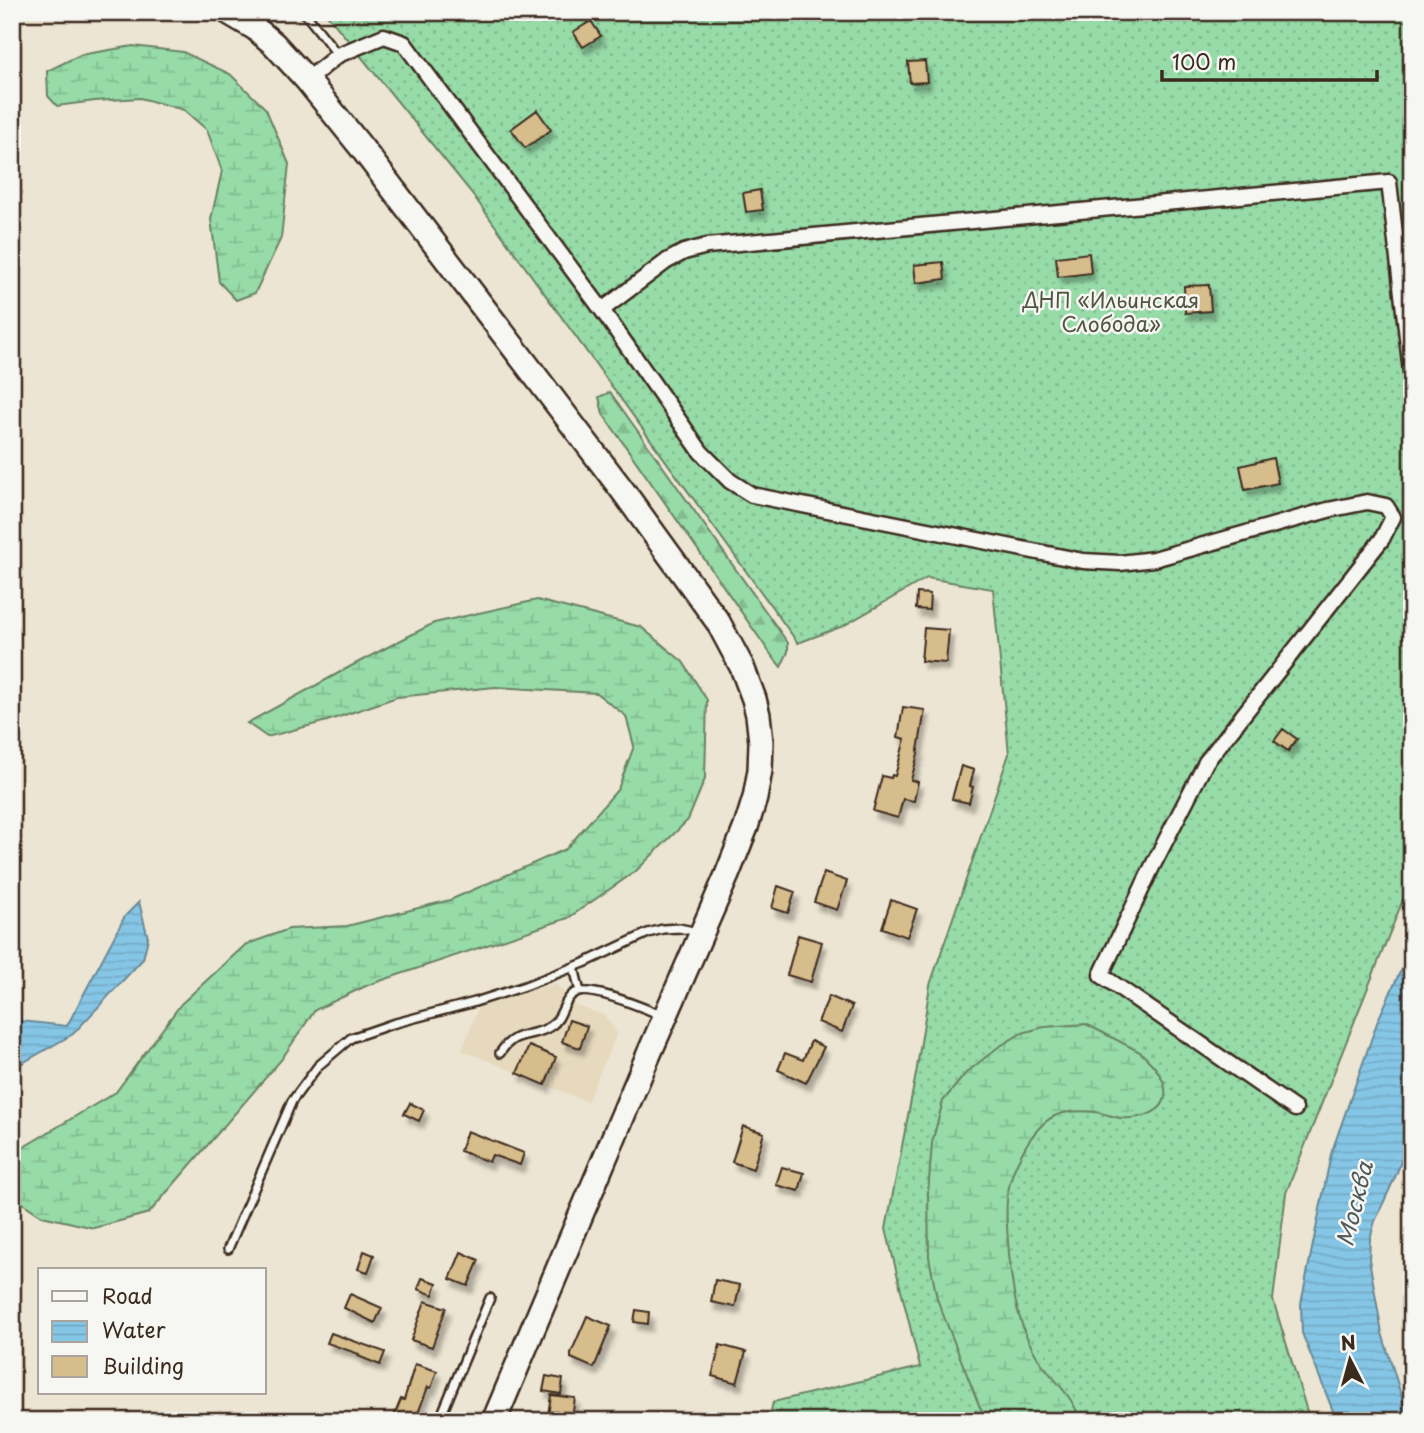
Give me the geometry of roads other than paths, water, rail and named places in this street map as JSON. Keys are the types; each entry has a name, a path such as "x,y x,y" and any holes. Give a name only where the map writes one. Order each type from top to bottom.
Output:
{"main road":[{"path":"228,12 255,28 274,44 307,80 623,491 712,612 739,659 758,715 761,742 760,776 746,827 494,1421"}],"street":[{"path":"307,80 338,55 384,36 404,43 602,310 701,452 730,481 752,495 1083,561 1120,563 1154,559 1328,510 1367,502 1386,506 1393,517 1382,539 1206,762 1101,975 1295,1109"},
{"path":"602,310 667,261 684,252 707,246 1389,182 1412,380"}],"lane":[{"path":"304,12 338,55"},
{"path":"228,1250 292,1101 308,1077 328,1056 351,1038 526,986 655,930 679,928 702,933"},
{"path":"574,967 580,992"},
{"path":"500,1053 507,1042 552,1026 570,996 580,992 588,991 628,1001 665,1016"},
{"path":"439,1421 490,1298"}],"water":[{"path":"139,902 148,938 143,959 73,1034 12,1069 12,1020 67,1026 125,916"},
{"name":"Москва","path":"1412,955 1412,1132 1375,1221 1370,1239 1369,1259 1382,1333 1409,1421 1337,1421 1302,1333 1301,1304 1331,1154 1378,1020 1399,974"}],"park label":[{"name":"ДНП «Ильинская Слобода»","path":"1111,313"}]}
